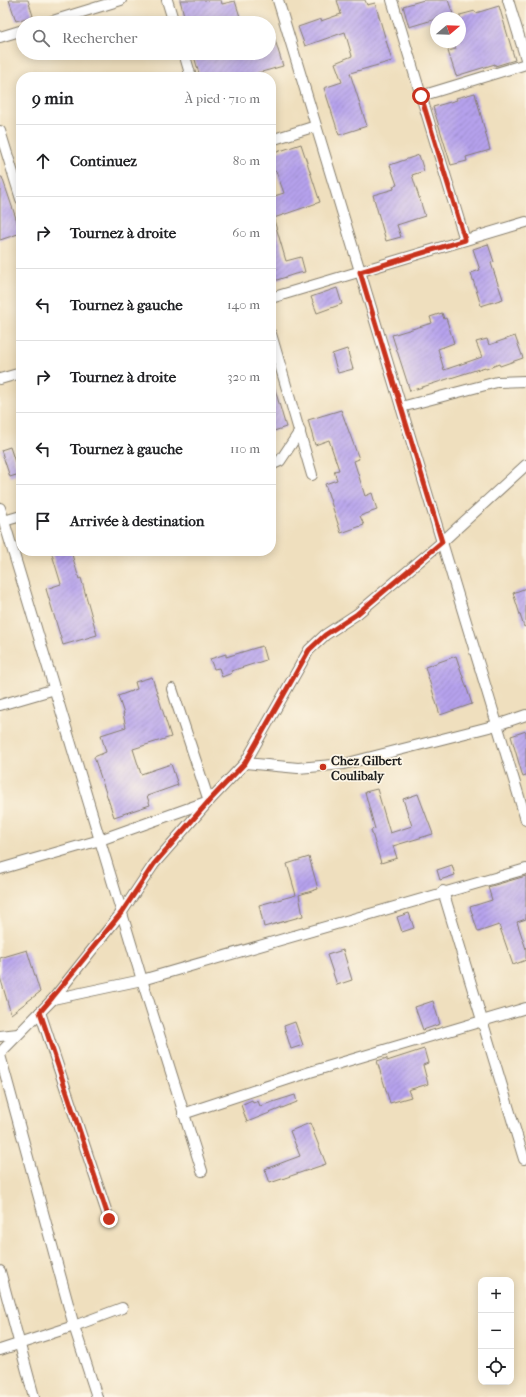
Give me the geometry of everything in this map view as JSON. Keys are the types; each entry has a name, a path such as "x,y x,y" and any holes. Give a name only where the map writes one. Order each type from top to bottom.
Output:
{"street":[{"path":"69,16 121,0"},
{"path":"167,0 172,16"},
{"path":"278,0 526,820"},
{"path":"392,0 465,240"},
{"path":"508,0 526,59"},
{"path":"0,37 16,32"},
{"path":"186,60 190,72"},
{"path":"421,96 526,64"},
{"path":"276,138 316,126"},
{"path":"0,131 16,183"},
{"path":"276,297 526,222"},
{"path":"276,351 312,475"},
{"path":"0,379 16,374"},
{"path":"401,407 497,382 526,381"},
{"path":"276,463 280,461 300,431"},
{"path":"97,1397 74,1326 0,1054 40,1012 122,912 154,864 209,801 245,763 309,650 325,635 357,614 442,542 526,465"},
{"path":"0,508 142,980 202,1171"},
{"path":"4,521 16,517"},
{"path":"0,705 55,689"},
{"path":"172,689 209,801"},
{"path":"245,763 298,768 344,764 497,725 526,715"},
{"path":"0,869 100,840 209,801"},
{"path":"52,998 142,980 526,869"},
{"path":"443,892 524,1159"},
{"path":"183,1114 310,1072 526,1008"},
{"path":"40,1012 109,1219"},
{"path":"0,1036 18,1034"},
{"path":"0,1271 34,1397"},
{"path":"0,1350 19,1345 122,1308"}],"building":[{"path":"9,0 28,0 33,16 16,16 16,21"},
{"path":"180,0 221,0 222,4 235,1 240,16 184,16"},
{"path":"337,0 365,0 367,5 375,3 392,61 350,73 367,126 339,135 324,88 342,82 335,63 352,56 345,32 305,46 298,27 341,14"},
{"path":"424,0 448,0 452,12 430,12 430,21 409,27 403,6"},
{"path":"499,6 515,60 495,66 495,64 456,76 448,51 456,48 466,48 466,13 475,11 476,13"},
{"path":"276,43 283,66 262,72 199,72 195,60 276,60"},
{"path":"475,93 490,150 466,157 467,161 451,165 433,107 457,100 456,98"},
{"path":"301,144 320,202 276,217 276,195 284,193 276,171 276,152"},
{"path":"419,155 424,171 412,175 425,216 397,225 401,237 386,241 373,195 394,189 393,186 397,185 390,165"},
{"path":"0,177 2,177 16,218 16,235 0,240"},
{"path":"276,227 286,261 301,257 305,272 276,280"},
{"path":"488,244 494,262 491,263 503,299 481,306 471,273 480,270 473,249"},
{"path":"337,288 342,304 317,313 311,297"},
{"path":"442,313 444,319 446,318 454,343 438,349 444,370 482,357 476,342 487,339 489,345 515,336 523,358 500,366 499,364 486,369 485,367 410,391 392,335 432,323 430,317"},
{"path":"347,349 353,369 338,373 332,354"},
{"path":"276,393 286,427 276,430"},
{"path":"341,410 359,459 354,461 365,496 372,493 377,510 360,516 364,525 341,533 325,484 337,480 334,471 339,470 329,440 315,445 308,420"},
{"path":"10,447 16,465 16,475 10,477 1,450"},
{"path":"53,556 72,556 79,579 81,578 97,635 63,645 46,589 61,584"},
{"path":"526,588 526,626 524,627 513,593"},
{"path":"262,646 266,660 231,671 232,673 222,677 219,668 214,669 210,659 226,654 226,657"},
{"path":"456,656 472,704 440,715 425,667"},
{"path":"152,677 171,737 133,749 141,774 171,764 178,785 147,796 150,805 114,817 94,757 106,752 101,735 126,727 124,714 118,696 137,689 135,682"},
{"path":"526,731 526,776 523,777 511,736"},
{"path":"377,789 390,833 412,826 403,799 418,794 433,834 393,846 397,858 381,863 371,830 375,829 365,792"},
{"path":"309,857 318,889 299,895 303,916 264,927 259,905 296,895 287,864"},
{"path":"452,865 455,875 440,880 437,870"},
{"path":"526,876 526,919 517,922 526,949 526,960 513,965 499,925 478,932 470,907 492,900 488,887"},
{"path":"409,913 414,928 402,932 397,917"},
{"path":"27,950 40,992 11,1014 0,977 0,958"},
{"path":"343,950 352,980 337,985 327,955"},
{"path":"433,1001 440,1024 423,1030 415,1007"},
{"path":"295,1022 303,1045 291,1049 284,1026"},
{"path":"424,1049 428,1063 423,1065 428,1084 408,1090 411,1097 390,1103 377,1061 387,1058 387,1061"},
{"path":"295,1095 297,1102 247,1122 241,1105 252,1100 253,1103 258,1101 260,1106"},
{"path":"310,1123 326,1164 270,1183 265,1169 300,1156 290,1131"}],"place":[{"name":"Chez Gilbert Coulibaly","path":"323,767"}],"route":[{"path":"109,1219 40,1012 122,912 154,864 209,801 245,763 292,677 309,650 325,635 357,614 442,542 360,272 465,240 421,96"}]}
